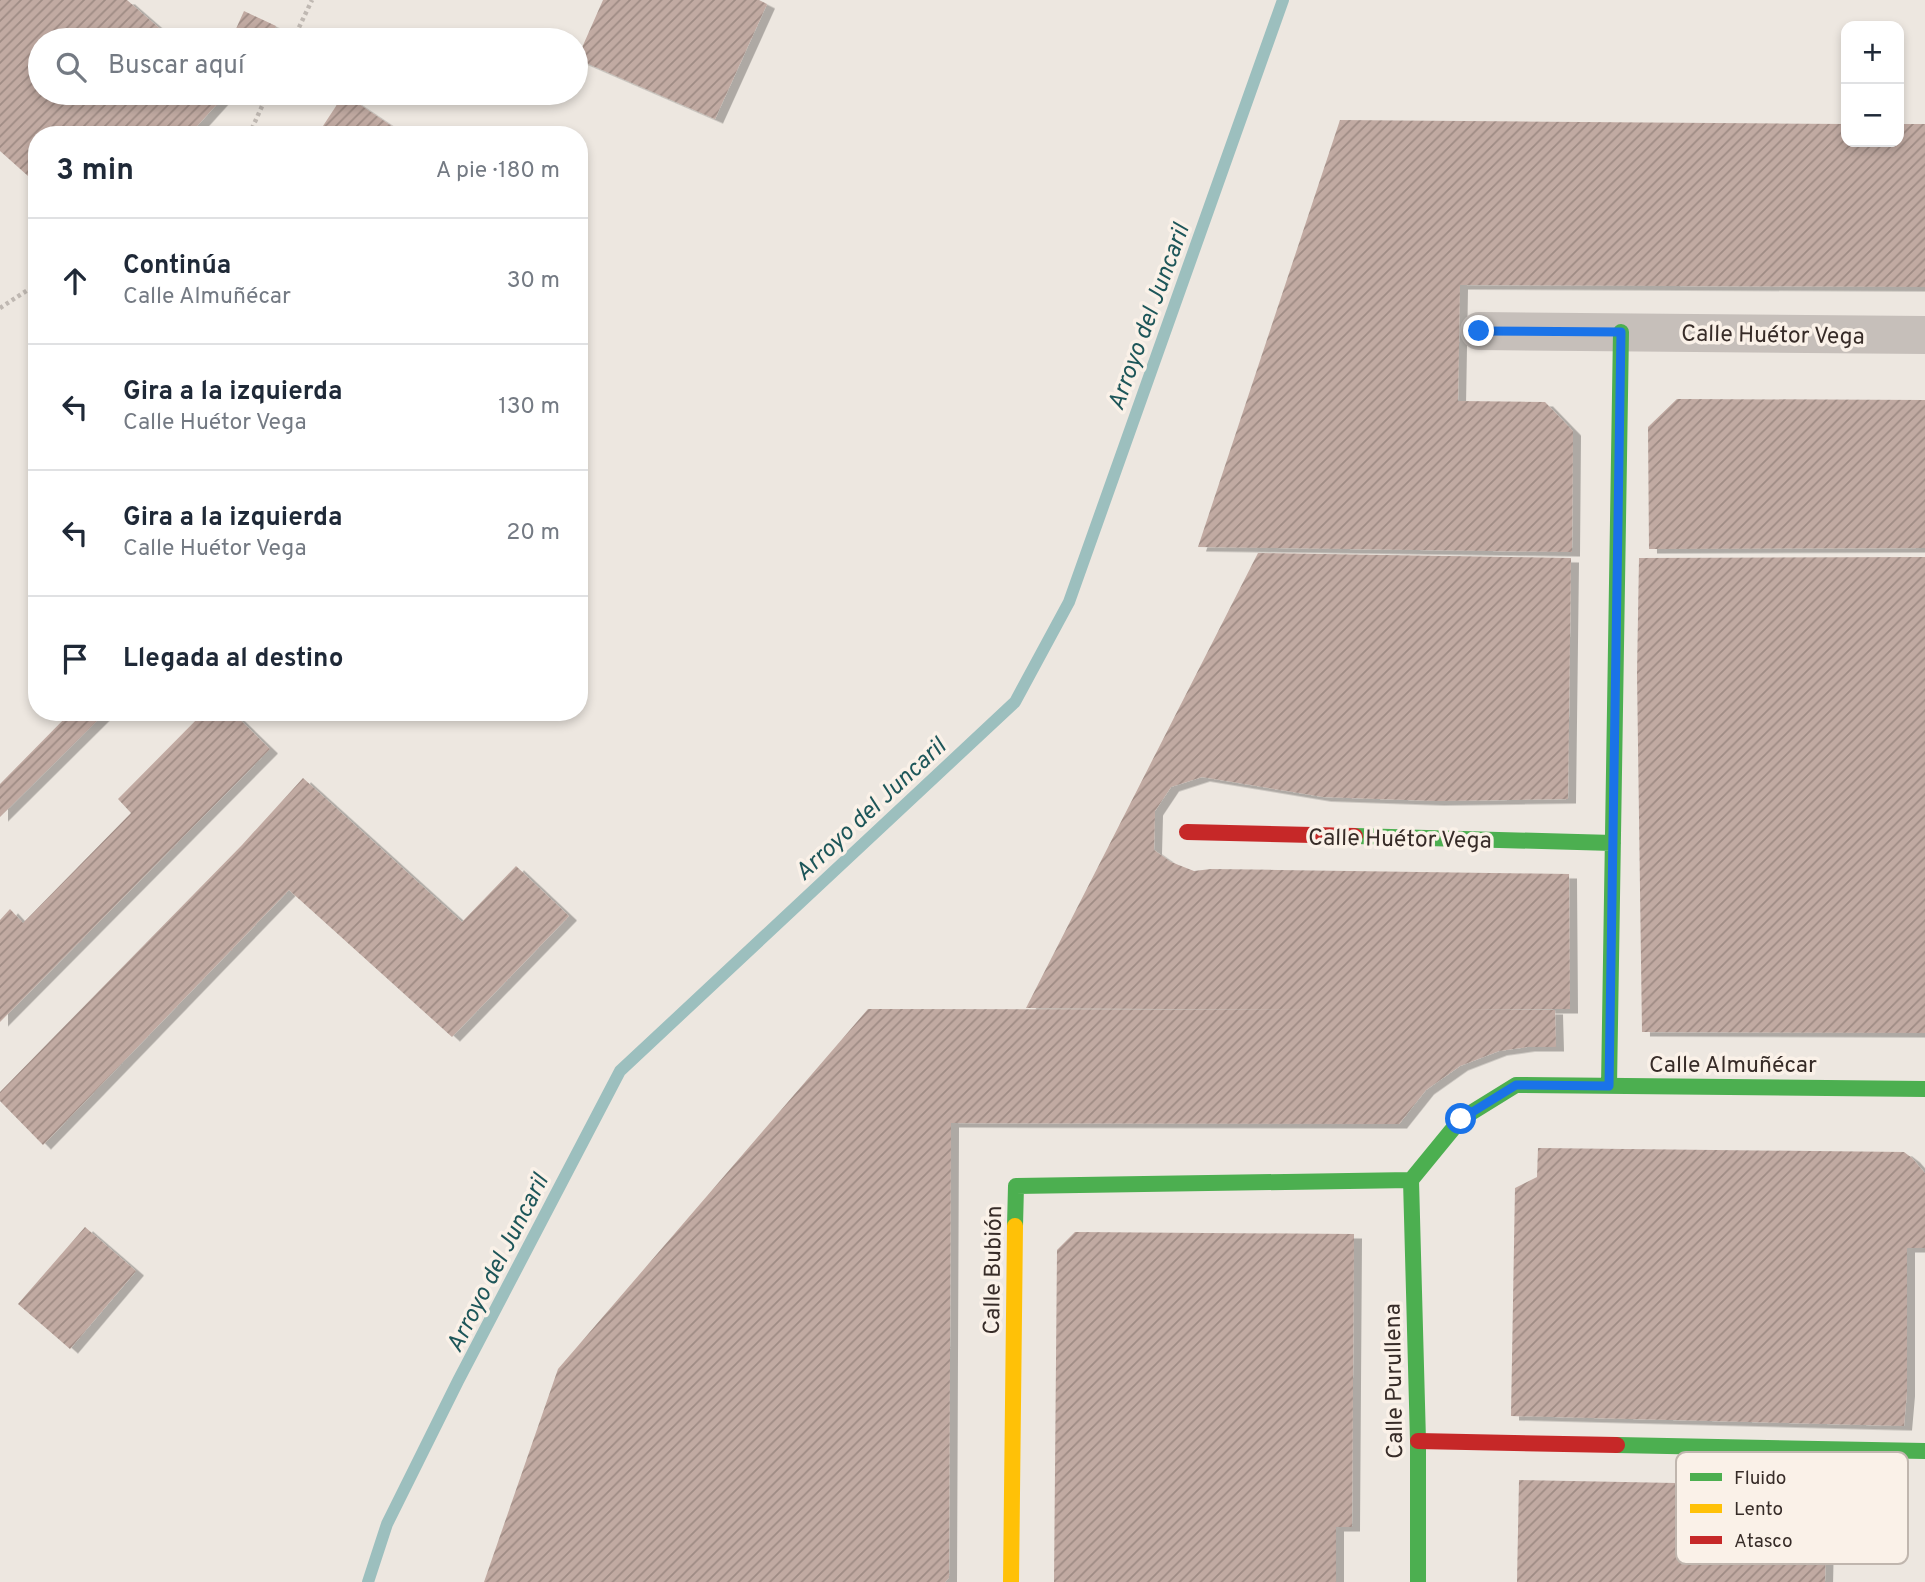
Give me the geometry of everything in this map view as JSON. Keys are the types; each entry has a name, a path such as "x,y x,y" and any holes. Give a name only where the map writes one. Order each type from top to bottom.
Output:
{"street":[{"name":"Calle Huétor Vega","path":"1479,331 1925,335"},
{"path":"1609,1086 1621,332"},
{"name":"Calle Huétor Vega","path":"1187,832 1613,843"},
{"name":"Calle Almuñécar","path":"1411,1180 1461,1119 1516,1085 1925,1089"},
{"name":"Calle Purullena","path":"1411,1180 1418,1441 1418,1582"},
{"name":"Calle Bubión","path":"1011,1582 1016,1186 1411,1180"},
{"path":"1418,1441 1925,1451"}],"path":[{"path":"299,28 312,0"},
{"path":"252,126 262,105"},
{"path":"0,308 28,290"}],"building":[{"path":"0,0 127,0 159,28 28,28 28,105 216,105 197,126 28,126 28,176 0,151"},
{"path":"603,0 759,0 767,4 715,119 588,64 588,34"},
{"path":"244,11 276,26 275,28 236,28"},
{"path":"337,105 360,105 392,126 323,126"},
{"path":"1340,120 1841,124 1841,147 1904,147 1904,124 1925,124 1925,287 1460,285 1458,401 1545,402 1573,431 1572,552 1198,547"},
{"path":"1677,399 1925,400 1925,548 1649,549 1648,427"},
{"path":"1258,553 1571,558 1568,799 1436,801 1323,797 1202,777 1171,787 1155,811 1154,850 1171,862 1194,871 1211,869 1569,874 1570,1009 1465,1009 1555,1010 1556,1047 1499,1051 1460,1066 1426,1090 1399,1124 951,1123 949,1578 945,1582 484,1582 558,1369 868,1009 1323,1010 1026,1008"},
{"path":"1925,557 1925,1033 1642,1032 1637,674 1639,558"},
{"path":"62,721 97,721 0,817 0,784"},
{"path":"195,721 241,721 270,749 0,1022 0,920 10,909 23,923 131,813 118,799"},
{"path":"303,778 462,922 516,866 569,916 452,1037 289,890 43,1145 0,1101 0,1092 242,845"},
{"path":"1538,1148 1904,1152 1912,1158 1925,1173 1925,1248 1907,1248 1907,1392 1904,1426 1511,1416 1515,1188 1537,1177"},
{"path":"85,1227 136,1271 70,1349 18,1304"},
{"path":"1075,1232 1354,1234 1352,1527 1336,1527 1336,1582 1054,1582 1057,1250"},
{"path":"1519,1480 1676,1483 1676,1564 1825,1564 1825,1582 1517,1582"}],"waterway":[{"name":"Arroyo del Juncaril","path":"368,1582 387,1524 458,1381 620,1071 1015,702 1069,602 1283,0"}],"traffic: fast":[{"path":"1609,1086 1621,332"},
{"path":"1355,836 1613,843"},
{"path":"1411,1180 1461,1119 1516,1085 1925,1089"},
{"path":"1411,1180 1418,1441 1418,1582"},
{"path":"1015,1226 1016,1186 1411,1180"},
{"path":"1617,1445 1925,1451"}],"traffic: slow":[{"path":"1011,1582 1015,1226"}],"traffic: jam":[{"path":"1187,832 1355,836"},
{"path":"1418,1441 1617,1445"}],"route":[{"path":"1461,1119 1516,1085 1609,1086 1621,332 1479,331"}]}
